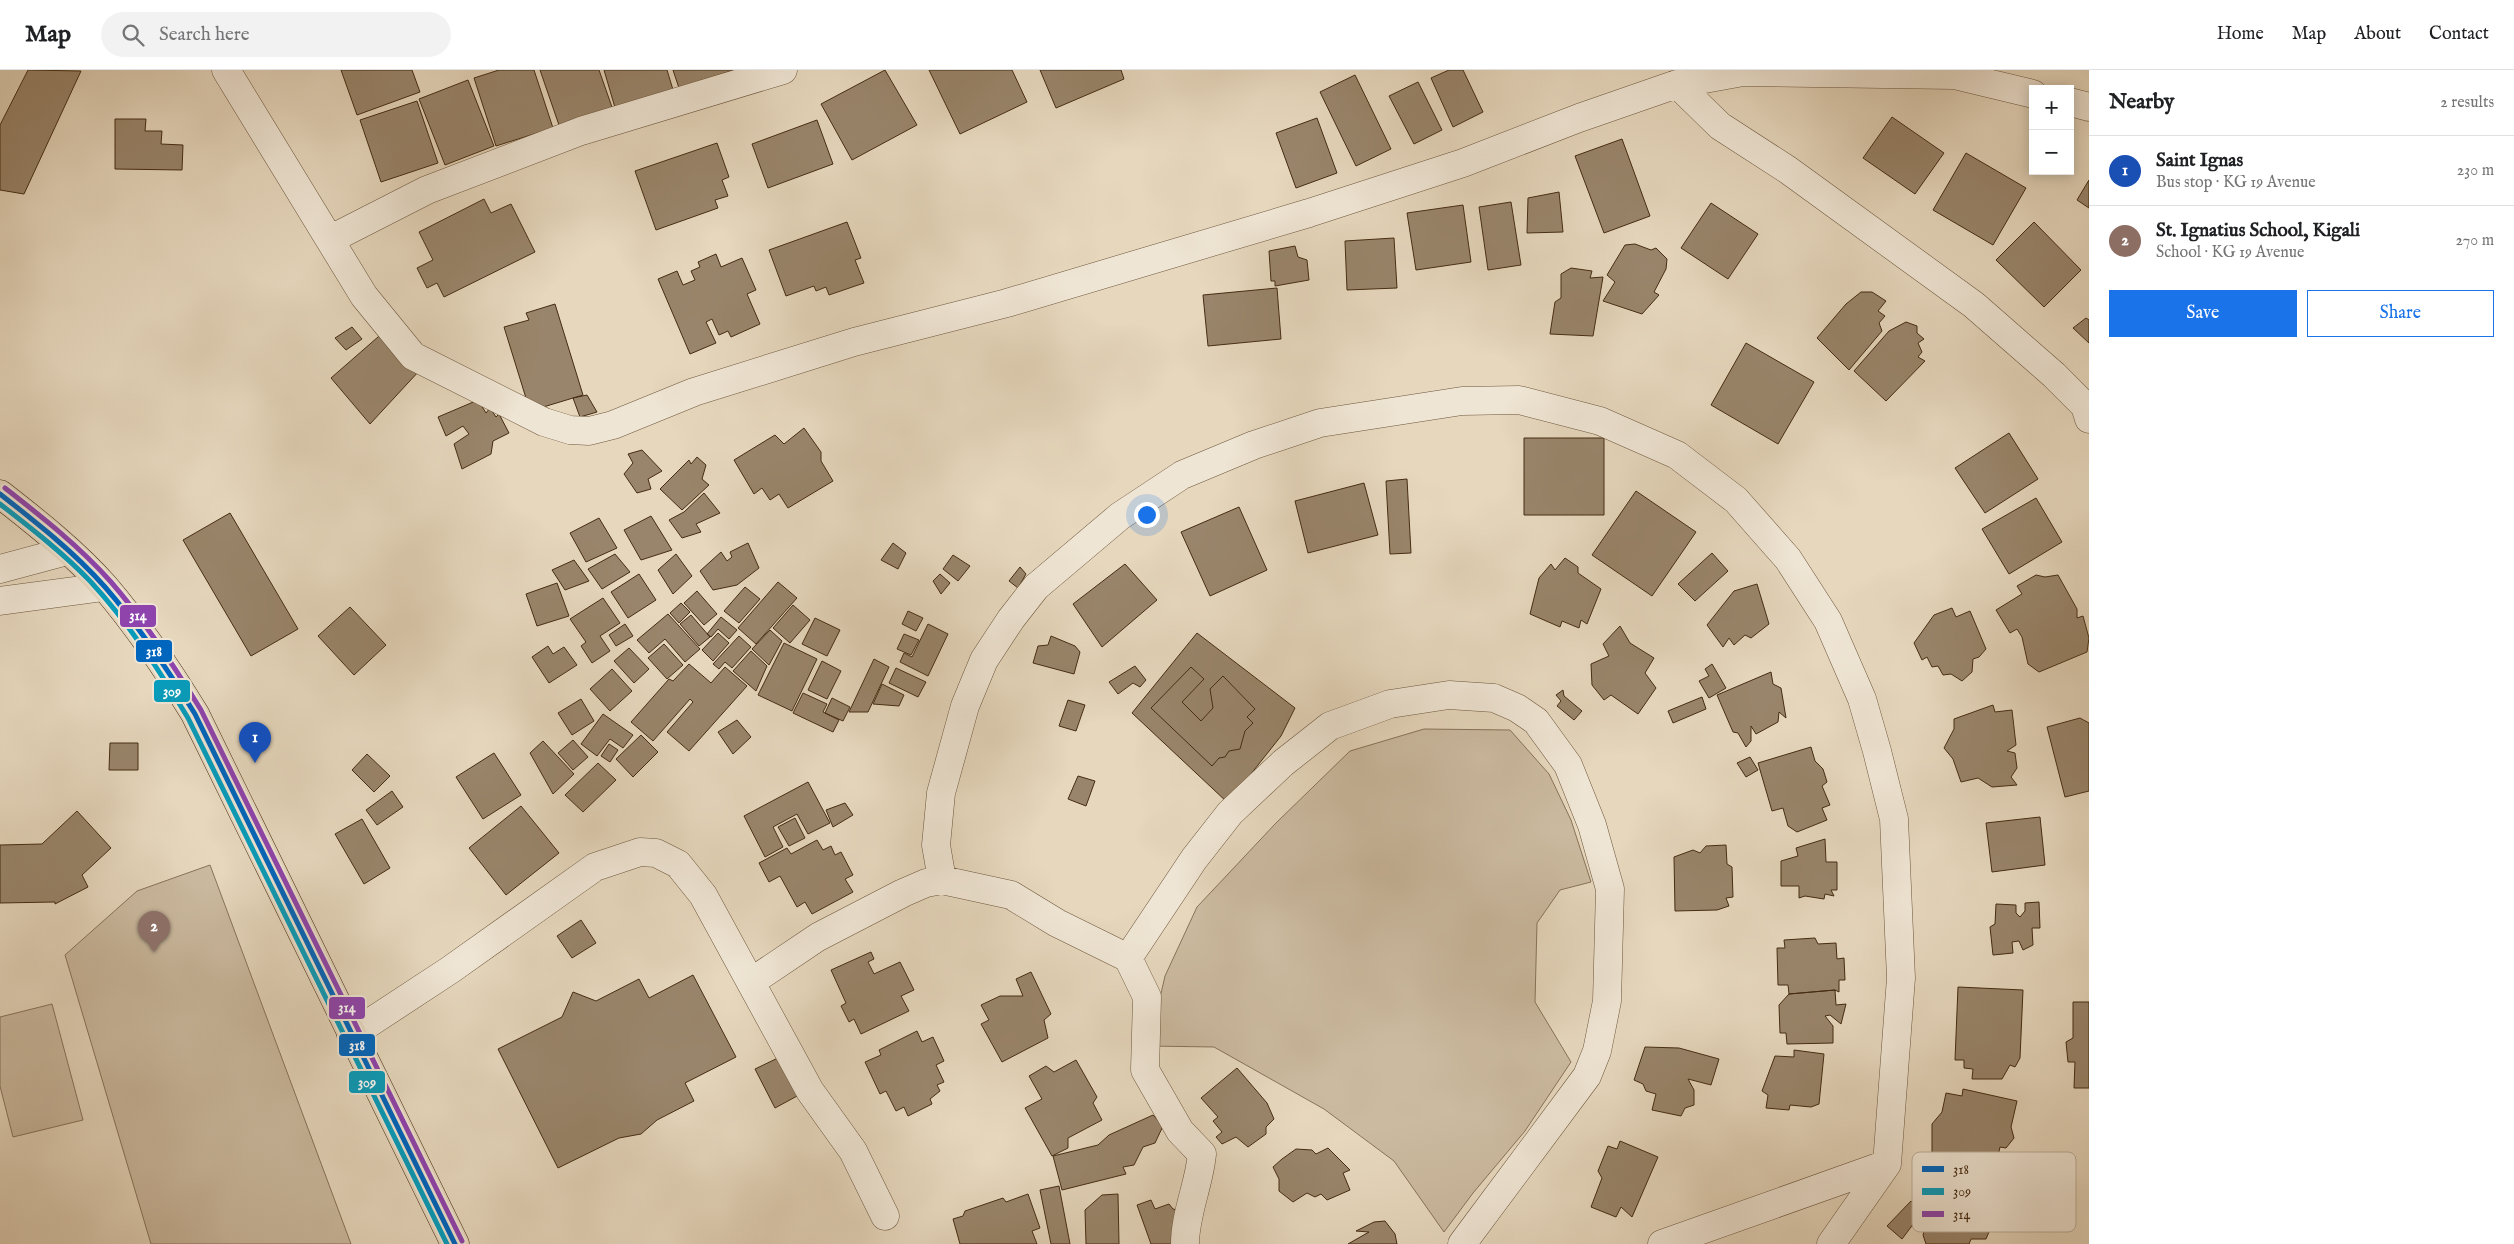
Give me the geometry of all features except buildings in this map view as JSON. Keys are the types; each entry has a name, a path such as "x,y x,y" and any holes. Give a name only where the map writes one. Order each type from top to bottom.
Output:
{"main road":[{"path":"0,494 67,550 104,587 161,659 195,714 455,1244"}],"street":[{"path":"331,239 427,190 581,131 783,70"},
{"path":"232,72 364,296 413,356 544,422 570,430 589,431 613,425 694,392 854,342 1007,303 1309,213 1463,163 1579,118 1677,84 1743,72 1954,75 2029,93"},
{"path":"1677,84 1720,126 1788,170 1974,305 2054,375 2085,406 2089,419"},
{"path":"2074,103 2089,107"},
{"path":"942,880 936,845 941,792 965,706 984,660 1011,619 1036,587 1120,516 1182,476 1254,444 1320,423 1462,401 1519,400 1600,421 1677,455 1736,500 1788,559 1828,621 1862,699 1894,820 1901,978 1887,1164 1831,1244"},
{"path":"0,569 67,550"},
{"path":"0,601 104,587"},
{"path":"1128,958 1194,859 1230,813 1283,763 1330,726 1390,704 1449,695 1494,698 1517,708 1536,720 1568,765 1592,825 1610,889 1606,1001 1597,1051 1586,1076 1462,1244"},
{"path":"351,1035 450,970 595,867 640,852 656,853 678,864 703,895 810,1092 853,1151 885,1216"},
{"path":"751,982 818,937 903,893 926,883 942,880 1011,895 1057,923 1128,958 1147,998 1145,1070 1180,1131 1202,1154 1199,1180 1185,1228 1184,1244"},
{"path":"1662,1244 1887,1164"}],"shaded area":[{"path":"1424,729 1510,730 1549,774 1571,820 1591,882 1560,890 1537,923 1535,1002 1571,1062 1525,1131 1473,1193 1444,1232 1394,1161 1324,1109 1214,1047 1149,1046 1165,976 1197,907 1276,823 1350,751"},
{"path":"210,865 351,1244 151,1244 65,955 137,891"},
{"path":"52,1004 83,1120 13,1137 0,1086 0,1017"}],"transit line":[{"name":"314","path":"5,488 73,544 111,582 159,644 201,710 462,1241"},
{"name":"318","path":"0,494 68,550 105,587 153,649 195,714 455,1244"},
{"name":"309","path":"0,504 69,561 90,581 142,647 188,718 447,1244"}],"place":[{"name":"Saint Ignas","path":"255,763"},
{"name":"St. Ignatius School, Kigali","path":"154,952"}]}
